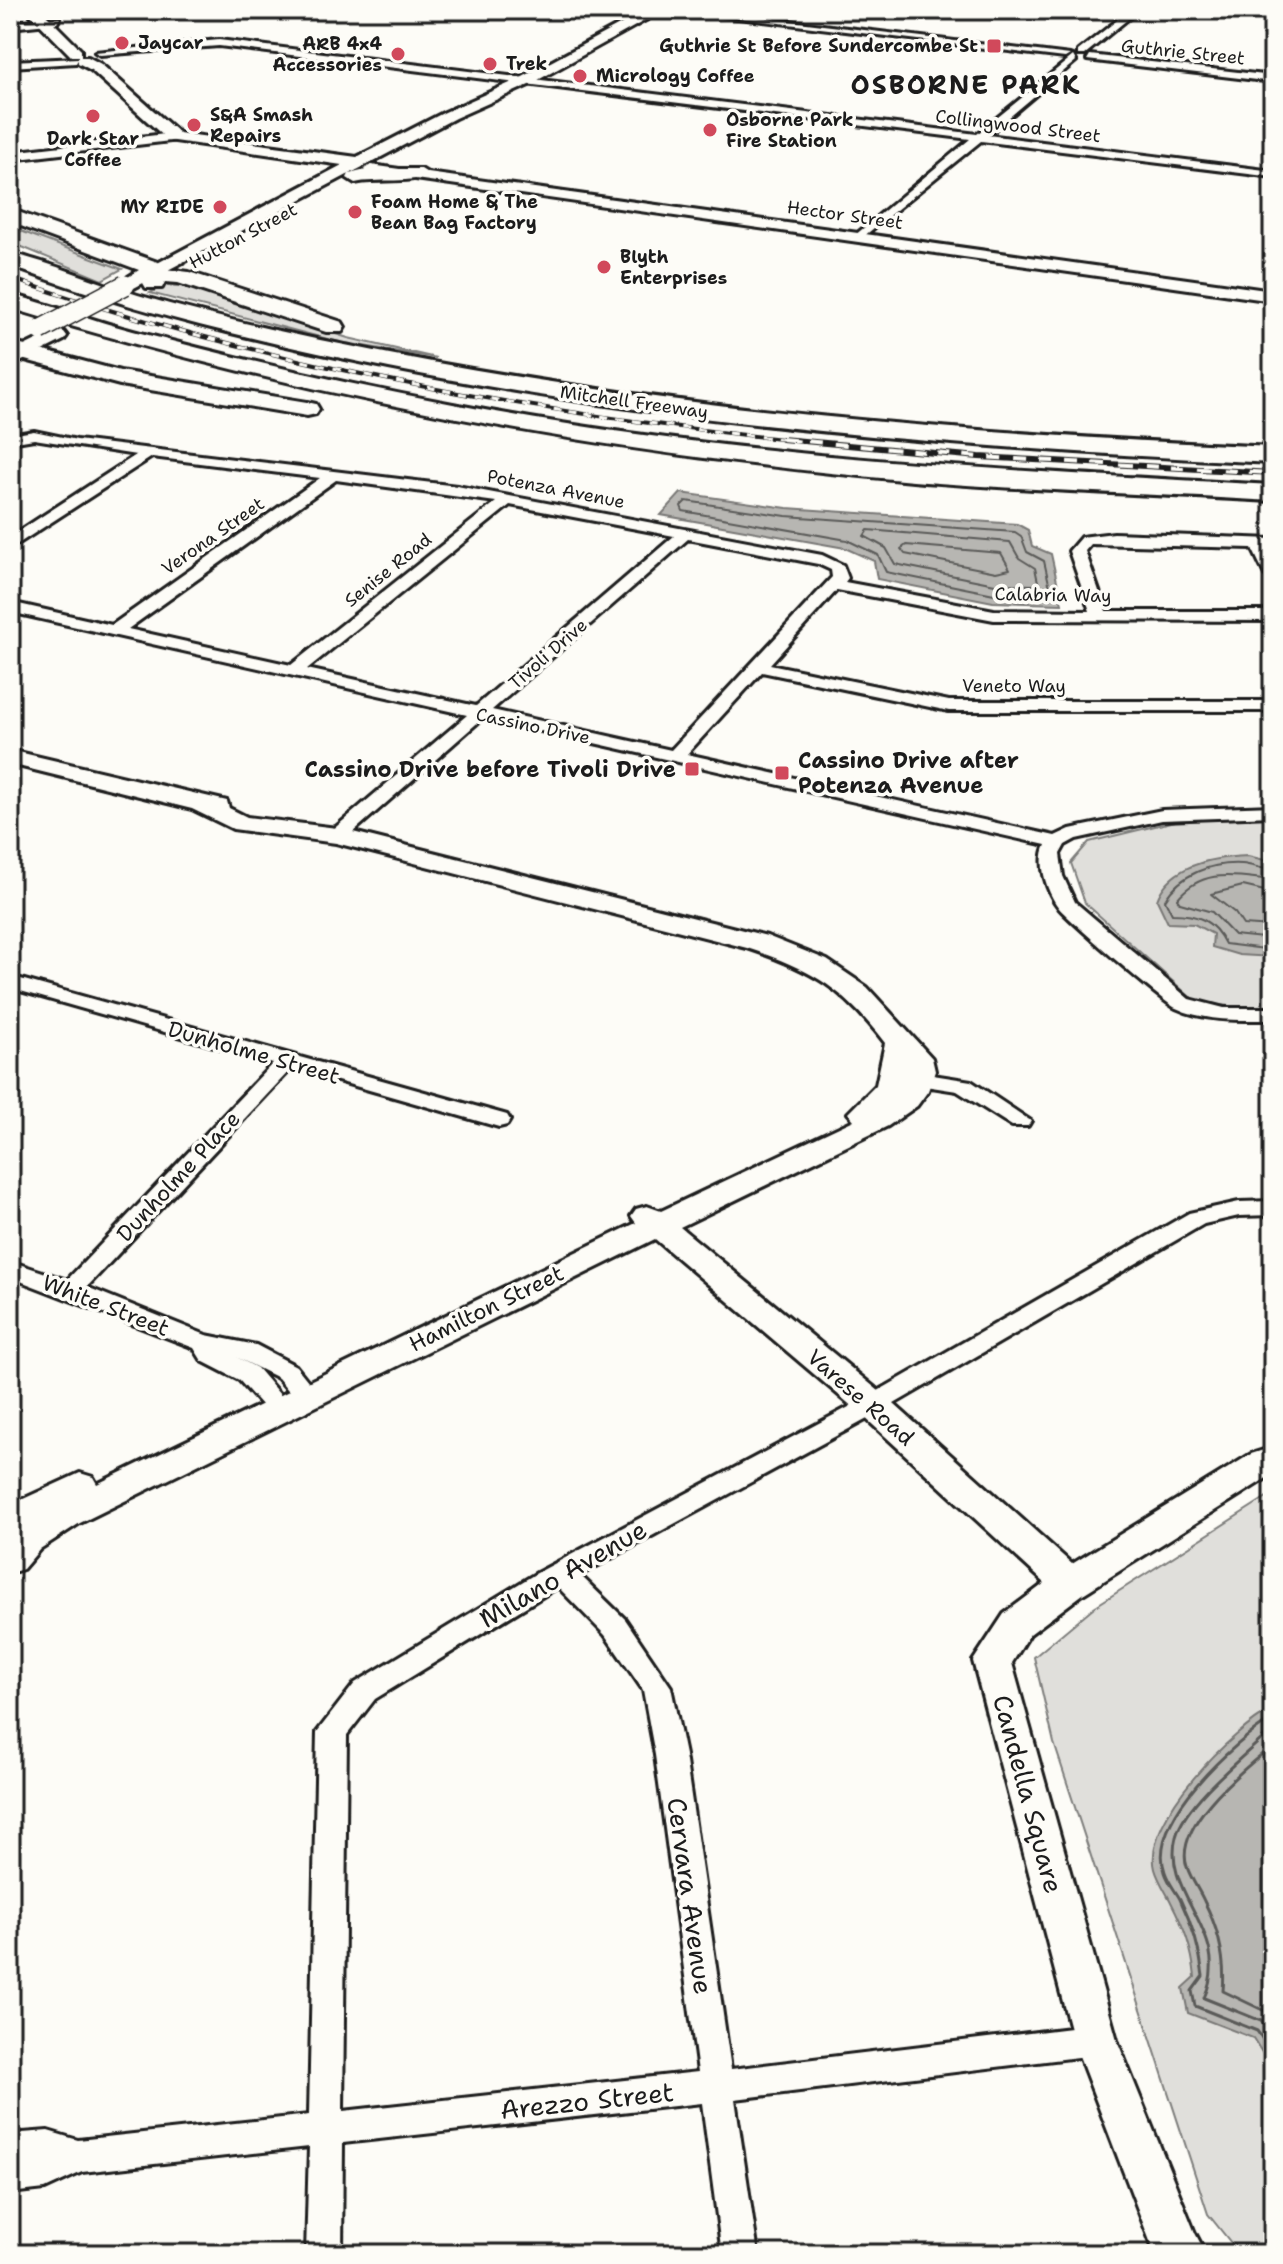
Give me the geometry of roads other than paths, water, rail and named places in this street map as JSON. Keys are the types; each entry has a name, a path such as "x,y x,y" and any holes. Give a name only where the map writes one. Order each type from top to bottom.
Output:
{"highway":[{"path":"10,215 104,251 154,276 221,289 371,340 453,360 610,390 897,432"},
{"path":"104,251 152,257 197,253 206,261 201,276 221,289"},
{"name":"Mitchell Freeway","path":"10,259 189,315 375,359 498,382 641,404 897,432 1273,455"},
{"name":"Mitchell Freeway","path":"10,301 117,334 308,384 572,433 916,473 1273,493"},
{"path":"22,347 36,367 99,373 482,436 812,463"}],"main road":[{"name":"Hutton Street","path":"629,22 627,19 646,10"},
{"name":"Hutton Street","path":"22,347 656,10"},
{"path":"45,15 174,137"},
{"name":"Hector Street","path":"174,137 363,168"},
{"name":"Hector Street","path":"309,158 363,168"},
{"path":"317,185 320,178 333,168 326,163"},
{"name":"Hutton Street","path":"197,253 317,185 363,168"},
{"path":"363,168 370,174 416,173"}],"street":[{"name":"Guthrie Street","path":"646,10 1273,79"},
{"name":"Guthrie Street","path":"677,10 697,14"},
{"path":"858,238 1135,10"},
{"path":"10,25 45,15"},
{"name":"Collingwood Street","path":"10,64 219,43 1273,174"},
{"path":"10,156 174,137"},
{"name":"Hector Street","path":"363,168 416,173 1273,296"},
{"name":"Potenza Avenue","path":"10,439 34,435 77,444 335,474 507,500 822,560 838,568 840,578 834,585"},
{"path":"10,544 150,452"},
{"name":"Verona Street","path":"114,631 335,474"},
{"name":"Senise Road","path":"293,672 507,500"},
{"name":"Tivoli Drive","path":"337,836 685,534"},
{"path":"1100,616 1077,551 1086,540 1114,538 1265,543 1273,575"},
{"path":"674,757 834,585"},
{"name":"Calabria Way","path":"834,585 994,615 1273,616"},
{"name":"Cassino Drive","path":"10,607 1057,842"},
{"name":"Veneto Way","path":"758,666 949,706 1273,706"},
{"path":"10,757 201,804 242,824 337,836 757,942 793,954 822,969 867,1002 890,1030 905,1066 963,1086 1020,1121"},
{"path":"1273,811 1162,815 1087,830 1057,842 1051,854 1054,876 1067,905 1182,1003 1214,1013 1273,1014"},
{"name":"Dunholme Street","path":"10,982 499,1120"},
{"name":"Dunholme Place","path":"71,1290 286,1062"},
{"name":"Hamilton Street","path":"10,1559 27,1539 45,1526 288,1396 796,1152 881,1118 908,1100 905,1066"},
{"name":"Milano Avenue","path":"324,2254 332,1732 365,1691 560,1572 873,1405 1197,1218 1239,1209 1273,1208"},
{"name":"Varese Road","path":"653,1221 873,1405 1070,1584"},
{"name":"White Street","path":"10,1269 201,1342 211,1355 288,1396"},
{"name":"Hamilton Street","path":"10,1521 32,1507 288,1396"},
{"name":"Candella Square","path":"1182,2254 1177,2249 1095,2040 992,1661 1017,1624 1070,1584 1263,1463 1273,1460"},
{"name":"Cervara Avenue","path":"560,1572 615,1627 657,1687 670,1755 740,2254"},
{"name":"Arezzo Street","path":"10,2177 45,2173 78,2156 324,2131 1095,2040"},
{"name":"Arezzo Street","path":"10,2150 48,2147 78,2156"}],"water":[{"path":"681,493 787,508 1017,524 1028,530 1032,546 1051,554 1062,604 993,602 877,579 874,561 845,548 661,515"},
{"path":"1248,856 1273,862 1273,957 1239,955 1212,947 1213,934 1194,924 1168,923 1157,900 1172,878 1208,861"},
{"path":"1273,1709 1273,2070 1253,2038 1188,2013 1183,1988 1195,1977 1192,1957 1180,1920 1156,1873 1155,1849 1162,1826 1194,1778 1235,1736"}],"railway":[{"path":"10,278 203,337 400,382 599,416 800,441"},
{"path":"782,439 979,457 1273,473"}],"place":[{"name":"Jaycar","path":"122,43"},
{"name":"Guthrie St Before Sundercombe St","path":"994,46"},
{"name":"ARB 4x4 Accessories","path":"398,54"},
{"name":"Trek","path":"490,64"},
{"name":"Micrology Coffee","path":"580,76"},
{"name":"Dark Star Coffee","path":"93,116"},
{"name":"S&A Smash Repairs","path":"194,125"},
{"name":"Osborne Park Fire Station","path":"710,130"},
{"name":"MY RIDE","path":"220,207"},
{"name":"Foam Home & The Bean Bag Factory","path":"355,212"},
{"name":"Blyth Enterprises","path":"604,267"},
{"name":"Cassino Drive before Tivoli Drive","path":"692,769"},
{"name":"Cassino Drive after Potenza Avenue","path":"782,773"}],"district":[{"name":"OSBORNE PARK","path":"966,85"}]}
